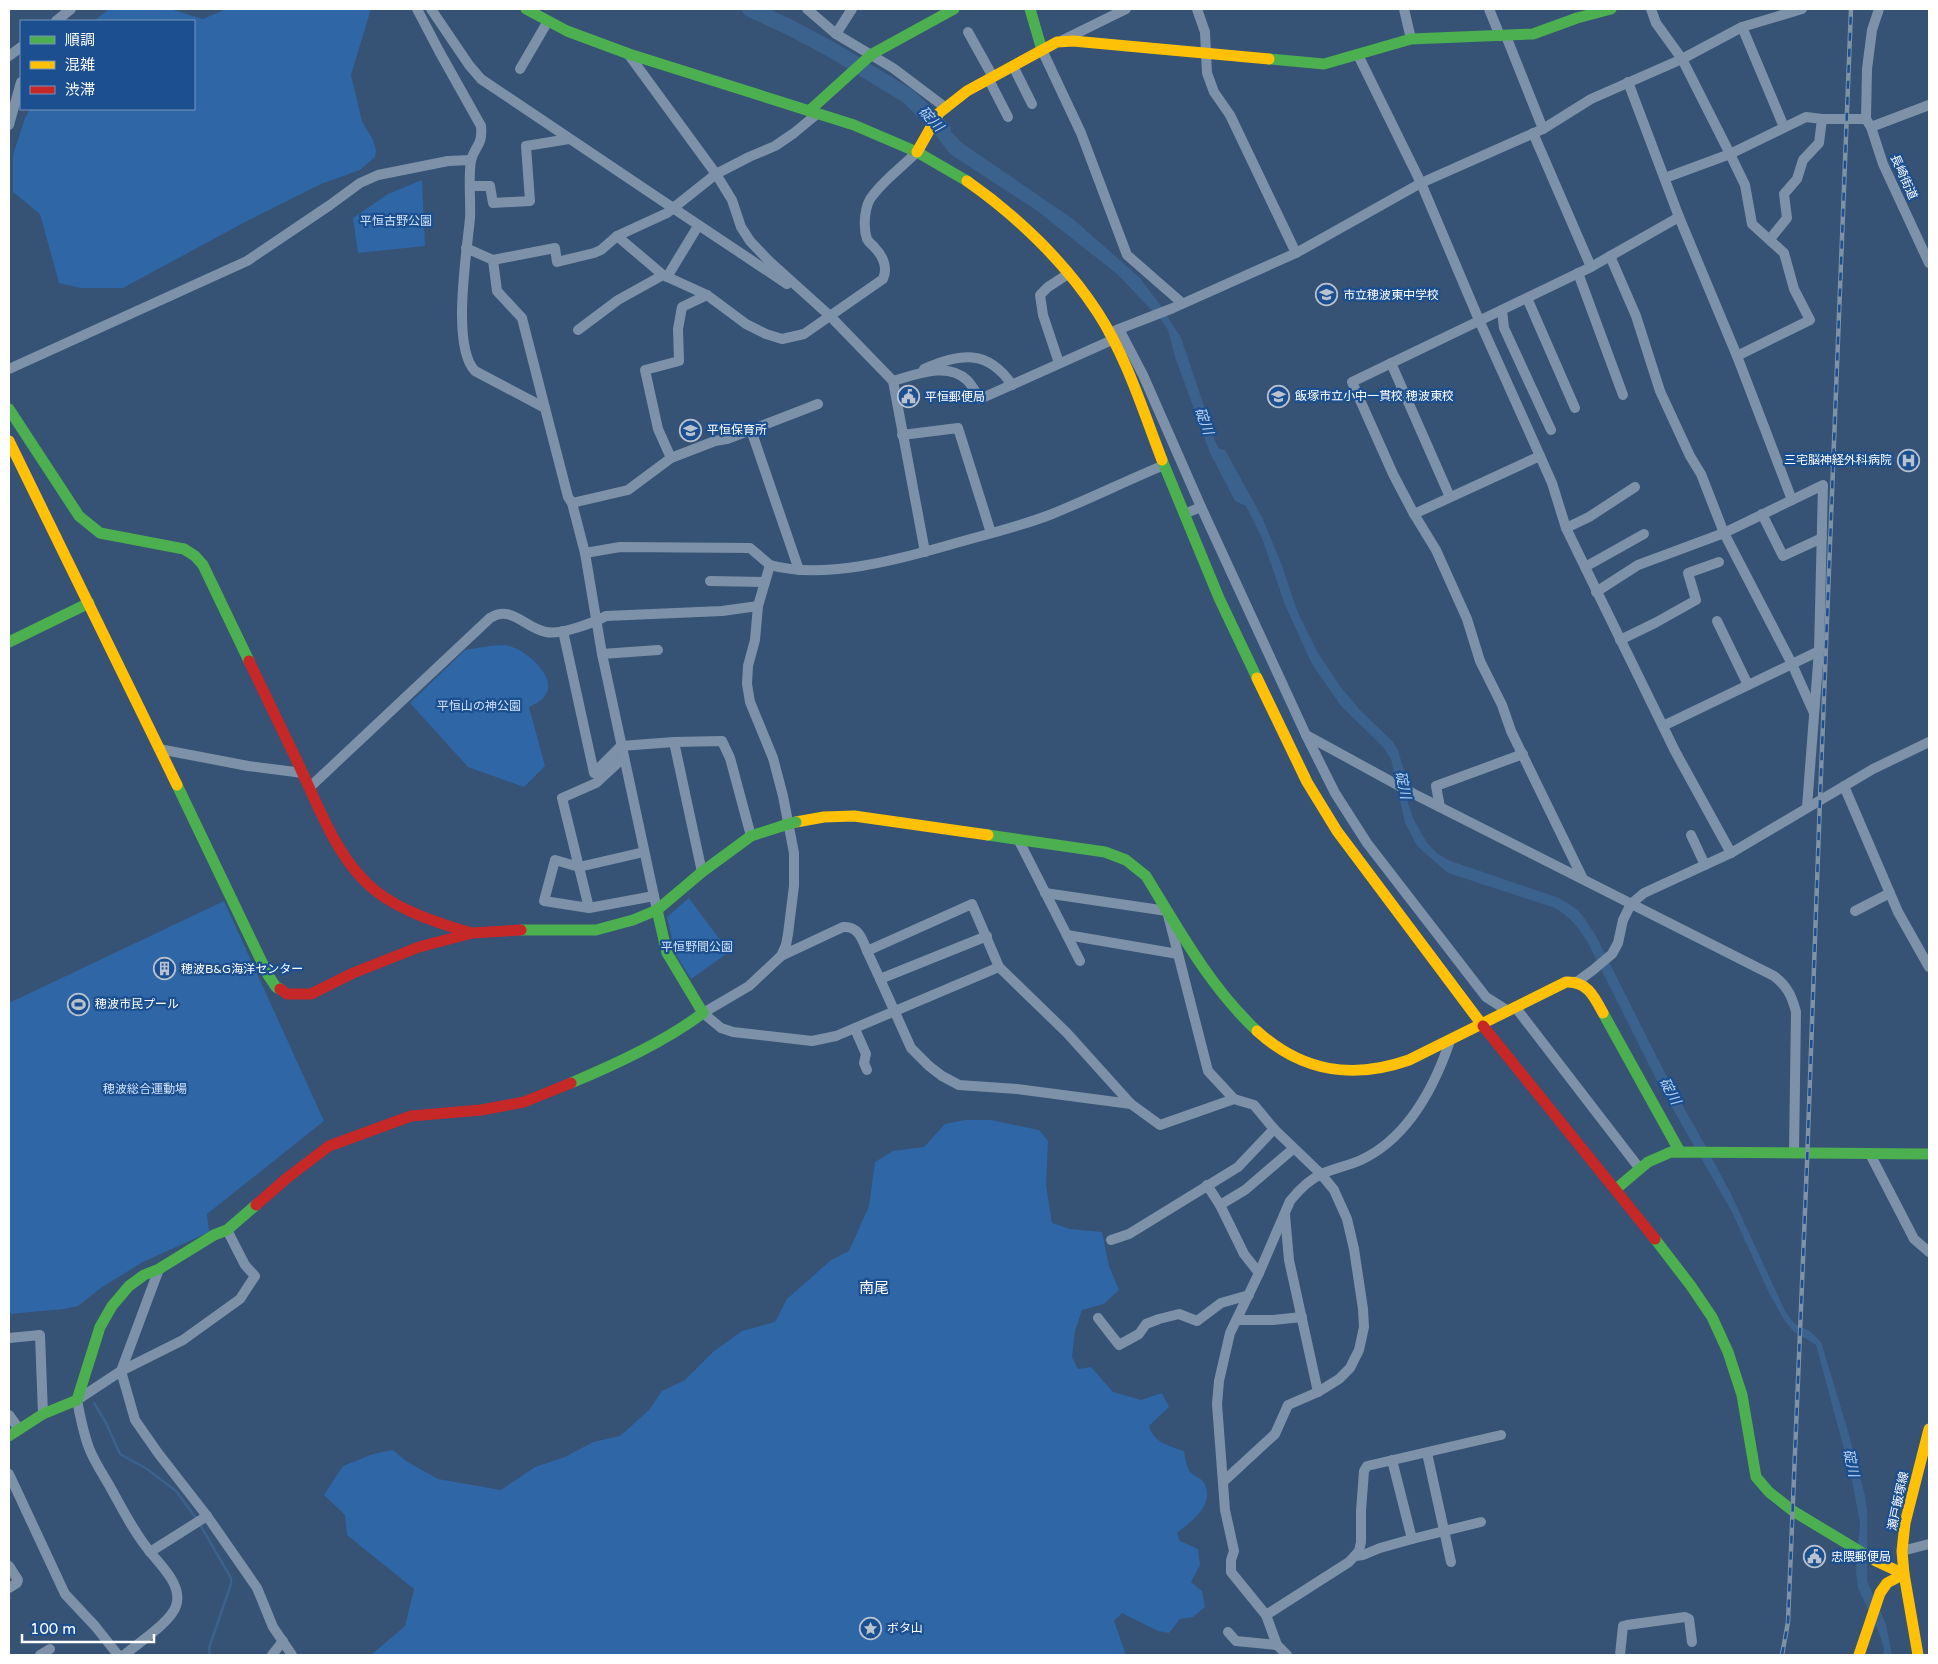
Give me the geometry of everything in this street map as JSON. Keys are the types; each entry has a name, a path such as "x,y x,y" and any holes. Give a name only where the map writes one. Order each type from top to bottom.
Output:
{"street":[{"path":"57,20 71,9"},
{"path":"417,9 481,126 482,137 471,160 470,218 463,279 464,343 468,362 475,371 545,408"},
{"path":"431,9 468,65 481,80 820,307"},
{"path":"526,9 567,31 629,54 854,125 917,152 958,175 987,195 1044,246 1098,313 1143,375 1306,736 1335,793 1367,843 1486,997 1512,1009 1640,1169"},
{"path":"807,9 836,34 894,68 942,110"},
{"path":"836,34 852,9"},
{"path":"466,248 493,260 555,248 557,262 601,250 617,236 667,213 716,174 775,146 794,133 846,78 872,54 954,9"},
{"path":"1030,9 1042,50 1081,133 1127,256 1177,305"},
{"path":"617,236 665,276 707,295 746,324 766,334 782,339 804,334 882,279 886,269 877,249 867,240 866,209 872,196 917,152 942,110 967,91 1057,42 1126,9"},
{"path":"1197,9 1205,32 1207,52 1206,73 1214,92 1230,115 1296,253"},
{"path":"1404,9 1411,39"},
{"path":"1489,9 1503,36 1543,129"},
{"path":"1057,42 1073,41 1207,52 1324,64 1411,39 1533,34 1576,18 1611,9"},
{"path":"1651,9 1656,23 1682,59 1745,185 1752,224 1784,253 1794,289 1810,320 1738,356"},
{"path":"893,381 929,371 951,372 960,374 969,381 980,399 1059,363 1148,318 1296,253 1421,183 1543,129 1591,99 1682,59 1742,27 1802,9"},
{"name":"長崎街道","path":"1879,9 1872,30 1867,70 1869,123 1883,164 1929,264"},
{"path":"520,69 548,21"},
{"path":"1742,27 1784,126"},
{"path":"968,32 1008,117"},
{"path":"9,56 20,48"},
{"path":"629,54 716,174 732,200 741,227 750,241 768,261 830,316 893,381 925,552"},
{"path":"1358,55 1421,183 1479,320 1552,483 1566,528 1675,751 1731,853"},
{"path":"1013,66 1032,104"},
{"path":"1628,82 1679,217 1738,356 1792,500"},
{"path":"9,124 20,86"},
{"path":"1665,178 1730,154 1784,126 1806,117 1869,123 1929,105"},
{"path":"1770,240 1787,218 1784,194 1797,179 1803,160 1819,143 1822,119"},
{"path":"1533,133 1591,267"},
{"path":"471,186 490,186 493,203 530,201 526,146 569,139"},
{"path":"9,369 246,261 330,206 360,183 378,175 448,161 471,160"},
{"path":"1583,879 1522,754 1502,705 1480,661 1467,619 1452,584 1436,550 1393,474 1352,382 1578,274 1679,217"},
{"path":"578,330 618,300 665,276 698,226"},
{"path":"1610,256 1636,316 1660,391 1690,456 1701,474 1724,533 1792,664 1815,714"},
{"path":"493,260 497,291 522,318 568,497 572,503 584,553 595,622 621,746 667,953 703,1013 721,1028 733,1032 812,1041 836,1036 999,967"},
{"path":"1059,363 1043,314 1040,295 1048,287 1068,274"},
{"path":"1578,274 1623,395"},
{"path":"671,458 658,429 645,370 679,361 678,329 682,307 707,295"},
{"path":"1527,298 1575,408"},
{"path":"1502,310 1504,328 1551,430"},
{"path":"1114,334 1164,465 1219,598 1307,782 1337,831 1482,1024 1616,1190 1691,1286 1712,1317 1728,1352 1742,1395 1756,1477 1763,1488 1792,1510 1843,1543 1875,1562 1904,1574"},
{"path":"893,381 942,361 978,358 996,366 1004,373 1012,385"},
{"path":"1391,363 1450,497"},
{"path":"572,503 628,490 671,458 818,404"},
{"path":"9,409 79,516 100,533 184,549 196,556 203,565 346,859 367,883 390,901 434,922 472,933"},
{"path":"902,435 958,428 991,533"},
{"path":"751,430 799,570"},
{"path":"9,441 268,975 276,987 287,994 312,994 353,974 419,947 472,933 525,930 596,930 634,920 657,910 702,872 752,836 796,822 824,816 854,816 1108,852 1133,863 1146,876 1222,996 1269,1041 1300,1061 1318,1068 1335,1071 1368,1072 1400,1063 1450,1041 1566,982 1578,981 1612,954 1632,904 1644,893 1731,853 1844,786 1929,742"},
{"path":"1414,514 1540,456"},
{"path":"584,553 620,547 750,548 770,565 783,569 828,570 883,563 991,533 1050,514 1164,465"},
{"path":"1596,592 1638,565 1724,533 1823,485 1819,651 1807,807"},
{"path":"1566,528 1589,517 1635,487"},
{"path":"1184,514 1202,507"},
{"path":"1762,514 1783,556 1822,538"},
{"path":"1585,567 1644,534"},
{"path":"1620,640 1696,600 1688,573 1719,562"},
{"path":"124,1655 169,1618 176,1608 178,1599 175,1587 166,1571 150,1552 126,1515 90,1450 81,1422 77,1400 100,1327 112,1306 129,1286 214,1235 227,1230 287,1178 329,1146 411,1116 481,1110 524,1102 607,1068 687,1025 703,1013 749,986 780,956 786,945 788,934 794,886 794,853 783,796 773,758 750,702 747,684 748,666 754,640 758,606 770,565"},
{"path":"710,581 764,582"},
{"path":"9,642 89,603"},
{"path":"310,788 406,696 497,613 505,613 519,619 532,628 549,632 595,622 606,616 722,611 758,606"},
{"path":"1717,621 1748,686"},
{"path":"563,630 594,773 621,746 722,741 730,758 752,836"},
{"path":"602,654 658,650"},
{"path":"1663,726 1819,651"},
{"path":"1306,736 1414,794 1774,976 1784,984 1792,995 1796,1012 1794,1153"},
{"path":"674,742 702,872"},
{"path":"160,749 248,766 303,773"},
{"path":"1440,807 1436,786 1522,754"},
{"path":"589,908 562,798 596,783 624,757"},
{"path":"1844,786 1898,912 1929,967"},
{"path":"1691,835 1705,865"},
{"path":"1018,839 1080,961"},
{"path":"644,852 579,867 555,860 544,901 589,908 654,896"},
{"path":"1045,893 1167,911"},
{"path":"1855,910 1890,893"},
{"path":"867,951 972,904 999,967 1067,1033 1131,1104 1160,1125 1234,1099"},
{"path":"1167,911 1206,1066 1214,1079 1234,1099 1254,1105 1274,1129 1321,1174 1334,1190 1347,1219 1354,1249 1363,1308 1364,1327 1359,1350 1350,1368 1339,1380 1318,1392 1288,1405 1275,1434 1224,1481"},
{"path":"780,956 843,927 850,926 862,936 911,1048 942,1076 959,1085 1018,1089 1131,1104"},
{"path":"1066,934 1178,954"},
{"path":"880,979 987,936"},
{"path":"1434,959 1449,949"},
{"path":"1578,981 1587,987 1593,995 1680,1152"},
{"path":"855,1028 866,1054 864,1063 867,1070"},
{"path":"1287,1655 1277,1645 1266,1615 1231,1572 1231,1560 1234,1550 1225,1510 1217,1404 1219,1381 1230,1333 1259,1273 1290,1201 1298,1192 1321,1174 1361,1160 1380,1150 1409,1122 1424,1101 1450,1041"},
{"path":"1111,1240 1129,1234 1238,1167 1274,1129"},
{"path":"1220,1205 1245,1190 1293,1149"},
{"path":"1616,1190 1640,1169 1662,1154 1680,1152 1929,1154"},
{"path":"1870,1154 1914,1239 1929,1252"},
{"path":"1208,1185 1244,1254 1259,1273"},
{"path":"1285,1214 1290,1260 1318,1392"},
{"path":"9,1436 43,1414 77,1400 121,1371 183,1340 240,1299 255,1276 245,1265 227,1230"},
{"path":"159,1269 121,1371 135,1420 201,1520 257,1588 273,1626 292,1655"},
{"path":"1098,1318 1119,1345 1139,1334 1146,1324 1179,1314 1197,1321 1221,1303 1249,1294"},
{"path":"1237,1320 1273,1320 1302,1317"},
{"path":"9,1338 40,1335 43,1414"},
{"path":"9,1415 19,1429"},
{"name":"瀬戸飯塚線","path":"1918,1655 1904,1574 1902,1551 1905,1524 1926,1451 1929,1429"},
{"path":"1266,1615 1349,1562 1359,1551 1364,1471 1367,1466 1501,1436"},
{"path":"1427,1453 1451,1562"},
{"path":"1392,1460 1412,1539"},
{"path":"9,1474 65,1594 96,1626 118,1655"},
{"path":"150,1552 201,1520"},
{"path":"1355,1556 1363,1556 1380,1548 1481,1522"},
{"path":"1902,1551 1929,1544"},
{"path":"9,1566 18,1580 9,1588"},
{"path":"1859,1655 1880,1593 1887,1583 1904,1574"},
{"path":"1620,1655 1623,1626 1627,1625 1686,1617 1689,1619 1692,1642"},
{"path":"1228,1632 1236,1641 1277,1645"},
{"path":"272,1655 283,1641"},
{"path":"40,1655 50,1649"}],"green space":[{"path":"109,9 170,9 203,19 226,9 371,9 351,75 362,121 373,140 376,150 375,157 360,170 321,184 247,221 123,288 81,288 59,283 40,214 13,192 13,155 29,110 195,110 195,20 95,20"},
{"name":"平恒古野公園","path":"422,180 425,246 358,253 353,218 388,194"},
{"name":"平恒山の神公園","path":"489,646 510,646 526,654 539,667 548,681 548,689 545,696 529,707 545,766 524,787 468,767 410,703 465,650"},
{"name":"平恒野間公園","path":"689,898 729,952 691,979 676,955 667,917"},
{"name":"穂波総合運動場","path":"224,901 324,1121 207,1214 209,1232 141,1263 101,1288 78,1306 9,1314 9,1003"},
{"path":"965,1120 991,1120 1039,1130 1048,1141 1046,1185 1052,1223 1070,1229 1102,1232 1109,1266 1119,1290 1104,1304 1082,1310 1075,1331 1072,1357 1078,1369 1091,1367 1113,1392 1141,1400 1162,1393 1169,1407 1149,1426 1151,1431 1162,1443 1184,1451 1189,1470 1203,1481 1207,1491 1207,1498 1200,1512 1177,1533 1180,1541 1198,1549 1200,1565 1191,1582 1202,1591 1205,1607 1193,1617 1180,1619 1169,1633 1158,1631 1122,1613 1114,1621 1126,1655 371,1655 405,1626 414,1589 347,1535 345,1515 324,1495 343,1466 373,1454 393,1450 406,1461 438,1479 501,1490 535,1467 565,1457 593,1442 620,1436 649,1410 662,1391 685,1380 713,1352 742,1331 775,1322 787,1299 831,1260 849,1251 869,1206 875,1162 893,1151 924,1147 945,1124"}],"water":[{"path":"937,117 962,143 1073,219 1140,278 1161,306 1180,335 1206,412 1205,419 1219,449 1225,450 1262,517 1281,563 1298,613 1318,653 1340,686 1359,709 1393,742 1398,750 1406,778 1408,803 1413,818 1427,843 1448,860 1559,898 1578,910 1596,936 1670,1083 1731,1194 1785,1311 1794,1323 1811,1332 1821,1342 1848,1431 1865,1496 1867,1510 1867,1581 1886,1624 1892,1655 1883,1655 1884,1648 1879,1633 1858,1588 1856,1571 1860,1523 1851,1475 1816,1345 1793,1331 1784,1320 1769,1293 1732,1212 1658,1083 1587,941 1573,923 1555,908 1448,873 1417,846 1405,823 1391,759 1383,747 1341,706 1312,664 1285,605 1262,538 1246,506 1235,501 1210,453 1175,357 1168,330 1161,320 1117,274 1036,210 950,154 931,129"}],"waterway":[{"name":"碇川","path":"750,9 832,50 908,96 943,130"},
{"path":"94,1403 106,1423 120,1454 147,1469 176,1491 196,1518"},
{"path":"199,1523 231,1578 231,1584 209,1648 210,1655"}],"railway":[{"path":"1782,1655 1788,1622 1851,9"}],"traffic: fast":[{"path":"526,9 567,31 629,54 854,125 917,152 967,181"},
{"path":"809,111 872,54 954,9"},
{"path":"1030,9 1042,50"},
{"path":"1269,59 1324,64 1411,39 1533,34 1577,18 1611,9"},
{"path":"9,409 79,516 100,533 184,549 195,556 203,565 249,661"},
{"path":"1162,460 1219,598 1257,678"},
{"path":"9,642 89,603"},
{"path":"177,785 268,975 276,987 280,989"},
{"path":"782,826 796,822"},
{"path":"521,930 596,930 633,920 657,910 702,872 751,836 782,826"},
{"path":"988,835 1105,852 1126,860 1146,876 1210,977 1224,996 1257,1031"},
{"path":"571,1083 639,1052 672,1034 703,1013 667,953 657,910"},
{"path":"1603,1013 1680,1152"},
{"path":"1616,1189 1648,1162 1671,1152 1929,1154"},
{"path":"9,1436 43,1414 77,1400 100,1327 112,1306 129,1286 144,1275 159,1269 214,1235 227,1230 256,1205"},
{"path":"1655,1239 1712,1317 1728,1352 1742,1395 1756,1477 1769,1492 1793,1511 1876,1561"}],"traffic: slow":[{"path":"917,152 939,113 967,91 1057,42 1073,41 1269,59"},
{"path":"967,181 1004,209 1039,241 1085,294 1118,348 1162,460"},
{"path":"9,441 177,785"},
{"path":"1257,678 1307,782 1337,831 1483,1026"},
{"path":"796,822 824,817 854,816 988,835"},
{"path":"1257,1031 1274,1045 1292,1056 1310,1063 1328,1068 1368,1070 1409,1060 1566,982 1573,982 1585,987 1593,995 1603,1013"},
{"path":"1859,1655 1880,1593 1887,1583 1904,1574 1902,1551 1905,1523 1929,1429"},
{"path":"1876,1561 1904,1574 1918,1655"}],"traffic: jam":[{"path":"249,661 321,814 351,865 377,892 399,906 422,917 471,933"},
{"path":"280,989 287,994 311,994 353,973 419,947 472,933 521,930"},
{"path":"1483,1026 1655,1239"},
{"path":"256,1205 287,1178 329,1146 411,1116 481,1110 524,1102 571,1083"}],"place":[{"name":"市立穂波東中学校","path":"1327,295"},
{"name":"飯塚市立小中一貫校 穂波東校","path":"1279,396"},
{"name":"平恒郵便局","path":"909,397"},
{"name":"平恒保育所","path":"691,430"},
{"name":"三宅脳神経外科病院","path":"1908,460"},
{"name":"穂波B&G海洋センター","path":"165,969"},
{"name":"穂波市民プール","path":"79,1004"},
{"name":"忠隈郵便局","path":"1815,1557"},
{"name":"ボタ山","path":"871,1628"}],"district":[{"name":"南尾","path":"874,1288"}]}
